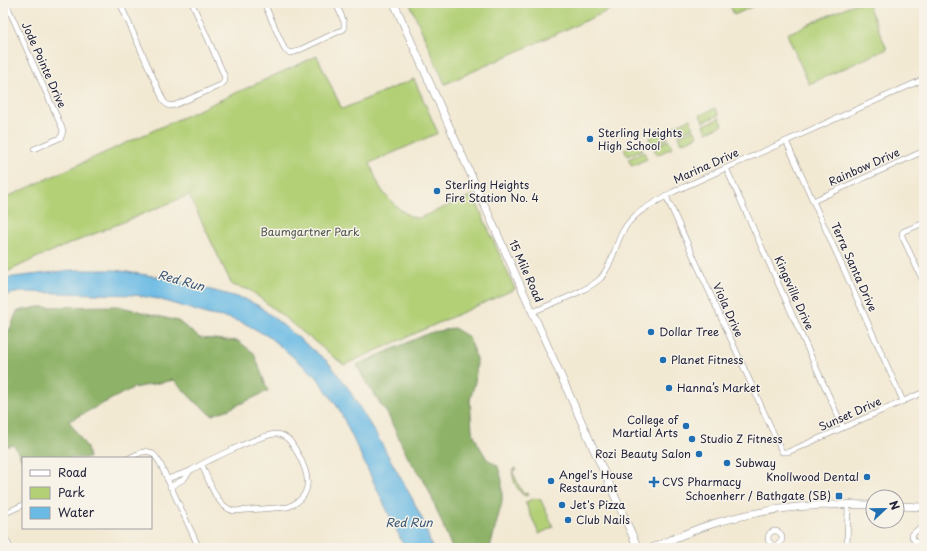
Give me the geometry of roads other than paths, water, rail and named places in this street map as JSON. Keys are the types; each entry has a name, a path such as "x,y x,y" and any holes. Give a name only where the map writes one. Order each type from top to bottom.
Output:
{"main road":[{"name":"15 Mile Road","path":"394,3 638,548"},
{"path":"652,548 701,528 752,514 792,507 865,505"},
{"path":"905,506 924,507"}],"street":[{"name":"Jode Pointe Drive","path":"6,3 63,130 60,138 34,149"},
{"path":"122,3 164,102 169,106 172,106 225,81 224,74 192,3"},
{"path":"264,3 285,50 290,53 342,31 345,27 344,22 336,3"},
{"name":"Marina Drive","path":"532,312 594,284 608,268 619,237 626,225 632,217 643,208 726,168 924,79"},
{"name":"Terra Santa Drive","path":"786,141 903,401"},
{"name":"Rainbow Drive","path":"813,201 924,151"},
{"name":"Kingsville Drive","path":"726,168 843,428"},
{"name":"Viola Drive","path":"666,196 783,453"},
{"path":"924,223 902,233 903,239 906,242 924,283"},
{"name":"Sunset Drive","path":"783,453 924,392"},
{"path":"167,480 261,438 275,434 284,437 292,443 306,469 308,481 306,490 302,497 295,504 288,507 234,512 225,508 220,503 202,465"},
{"path":"131,457 148,451 154,454 157,458 199,548"},
{"path":"170,486 184,479 190,471"},
{"path":"3,514 22,505"},
{"path":"847,548 848,505"},
{"path":"924,531 919,529 914,531 912,535 919,548 924,541"},
{"path":"3,533 10,548"},
{"path":"915,541 919,543 924,541"}],"water":[{"name":"Red Run","path":"73,270 115,270 165,278 245,299 259,306 328,362 346,385 413,500 424,523 432,548 405,548 339,409 316,376 269,337 246,324 229,318 210,315 158,299 135,295 21,292 3,296 3,279 5,278"}],"place":[{"name":"Sterling Heights High School","path":"590,139"},
{"name":"Sterling Heights Fire Station No. 4","path":"437,191"},
{"name":"Dollar Tree","path":"651,332"},
{"name":"Planet Fitness","path":"663,360"},
{"name":"Hanna’s Market","path":"669,388"},
{"name":"College of Martial Arts","path":"686,426"},
{"name":"Studio Z Fitness","path":"692,439"},
{"name":"Rozi Beauty Salon","path":"699,454"},
{"name":"Subway","path":"727,463"},
{"name":"Knollwood Dental","path":"867,477"},
{"name":"Angel's House Restaurant","path":"551,481"},
{"name":"CVS Pharmacy","path":"654,482"},
{"name":"Schoenherr / Bathgate (SB)","path":"839,496"},
{"name":"Jet's Pizza","path":"562,505"},
{"name":"Club Nails","path":"568,520"}],"park label":[{"name":"Baumgartner Park","path":"310,232"}]}
